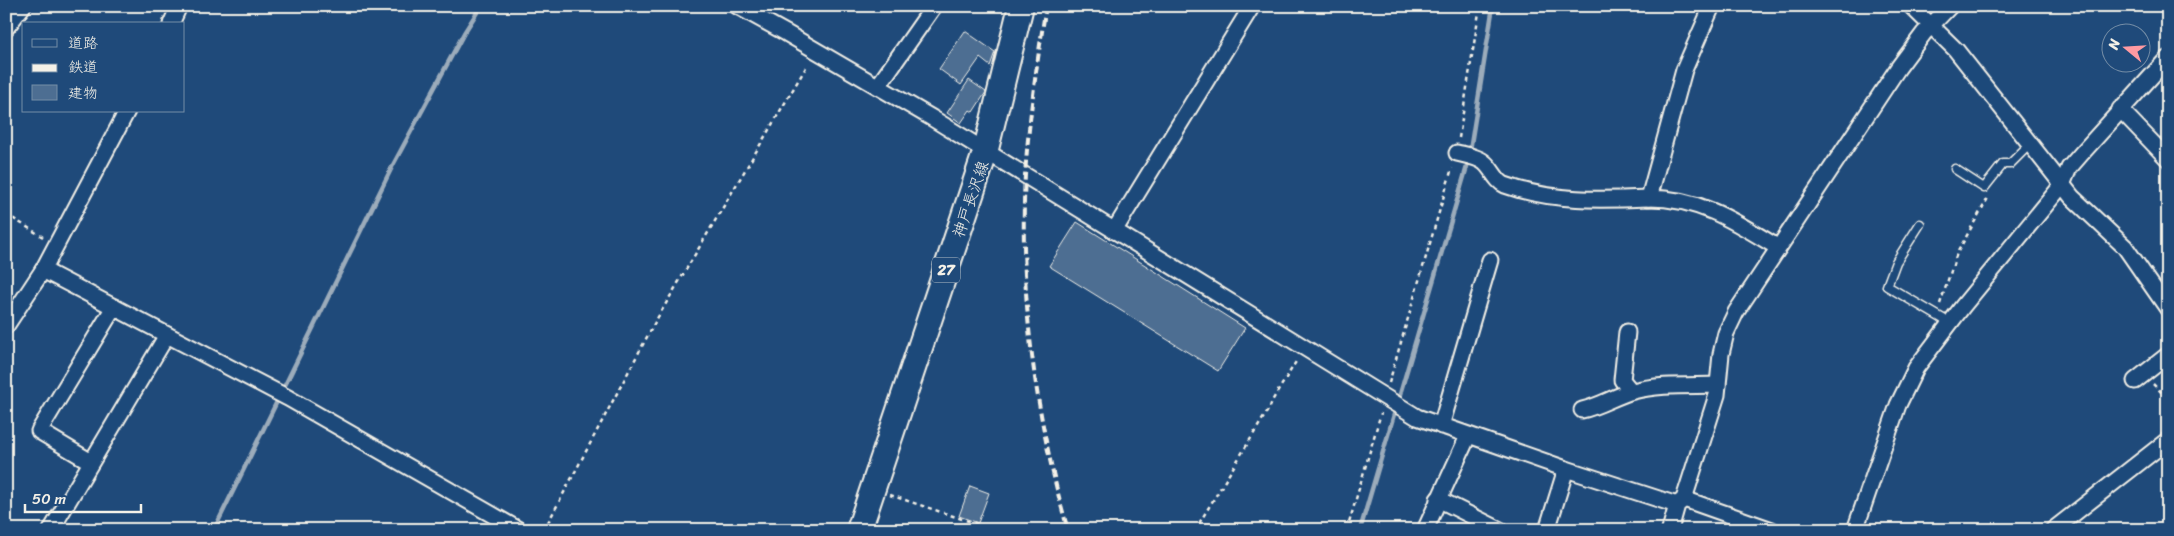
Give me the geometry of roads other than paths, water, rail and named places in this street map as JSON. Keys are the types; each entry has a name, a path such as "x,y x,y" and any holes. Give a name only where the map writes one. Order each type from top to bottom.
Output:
{"main road":[{"name":"神戸長沢線","path":"859,530 986,153 1021,6"}],"street":[{"path":"6,28 23,6"},
{"path":"171,22 179,6"},
{"path":"737,6 878,86 1407,410 1441,426 1566,469 1768,529"},
{"path":"878,86 934,6"},
{"path":"1114,231 1252,6"},
{"path":"1650,198 1684,70 1712,6"},
{"path":"1911,6 1956,50 2029,145 2072,197 2125,247 2168,309"},
{"path":"1670,530 1717,395 1721,354 1726,333 1736,312 1777,247 1898,68 1950,6"},
{"path":"1855,530 1898,405 1916,368 2062,184 2069,168 2115,117 2120,108 2168,58"},
{"path":"2120,108 2168,159"},
{"path":"8,321 43,270 126,112"},
{"path":"1456,153 1484,162 1503,184 1547,195 1562,198 1598,200 1671,198 1717,212 1777,247"},
{"path":"1441,426 1490,260"},
{"path":"43,270 286,396 519,530"},
{"path":"91,462 39,431 114,307"},
{"path":"1627,332 1622,380 1631,392"},
{"path":"51,530 167,335"},
{"path":"2139,378 2168,355"},
{"path":"1582,410 1631,392 1649,388 1718,385"},
{"path":"1425,530 1468,436"},
{"path":"2053,530 2168,440"},
{"path":"1547,530 1566,469"},
{"path":"1438,499 1500,530"}],"lane":[{"path":"1955,169 1984,188 2003,164 2010,164 2029,145"},
{"path":"1920,224 1896,262 1886,286 1950,323"}],"waterway":[{"path":"214,530 393,165 464,33 481,6"},
{"path":"1360,530 1468,163 1493,6"}],"railway":[{"path":"1046,6 1034,90 1025,175 1025,264 1027,309 1038,399 1056,487 1068,530"}]}
